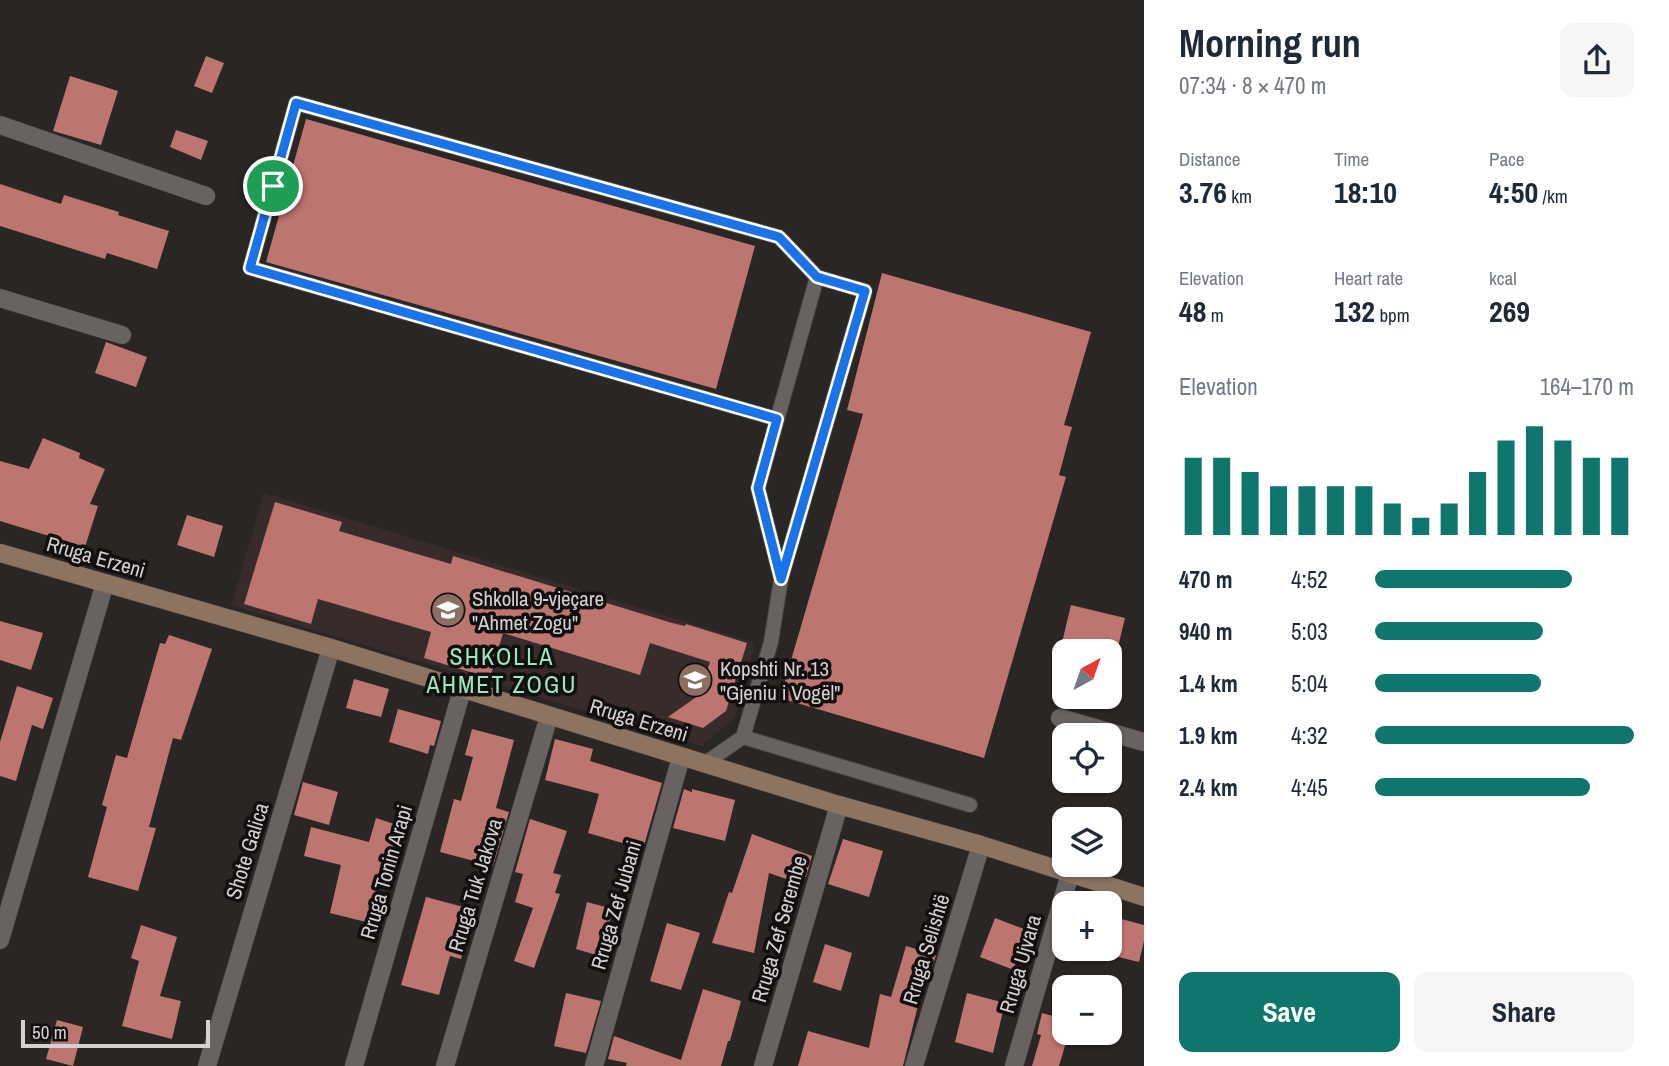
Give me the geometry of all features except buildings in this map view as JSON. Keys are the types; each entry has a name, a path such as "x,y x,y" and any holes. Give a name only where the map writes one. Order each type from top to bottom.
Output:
{"street":[{"path":"0,125 206,196"},
{"path":"0,298 122,335"},
{"name":"Rruga Erzeni","path":"0,553 331,649 1052,868"},
{"path":"0,940 105,583"},
{"name":"Shote Galica","path":"207,1066 331,649"},
{"name":"Rruga Tonin Arapi","path":"354,1066 462,690"},
{"name":"Rruga Tuk Jakova","path":"445,1066 549,716"},
{"path":"1060,718 1144,742"},
{"name":"Rruga Zef Jubani","path":"594,1066 681,757"},
{"name":"Rruga Zef Serembe","path":"763,1066 839,805"},
{"name":"Rruga Selishtë","path":"914,1066 981,845"},
{"name":"Rruga Ujvara","path":"1014,1066 1069,877"},
{"name":"Rruga Erzeni","path":"1080,877 1144,897"}],"lane":[{"path":"704,764 743,737 771,642 781,579 865,291 817,277 779,237 296,103 250,268 777,419"},
{"path":"781,579 758,488 817,277"},
{"path":"743,737 970,806"}],"shaded area":[{"name":"Shkolla 9-vjeçare \"Ahmet Zogu\"","path":"264,493 755,643 735,718 701,746 231,605"}],"place":[{"name":"Shkolla 9-vjeçare \"Ahmet Zogu\"","path":"448,610"},
{"name":"Kopshti Nr. 13 \"Gjeniu i Vogël\"","path":"695,680"}],"district":[{"name":"SHKOLLA AHMET ZOGU","path":"502,670"}],"route":[{"path":"296,103 779,237 817,277 865,291 781,579 758,488 777,419 250,268 273,186 296,103"}]}
